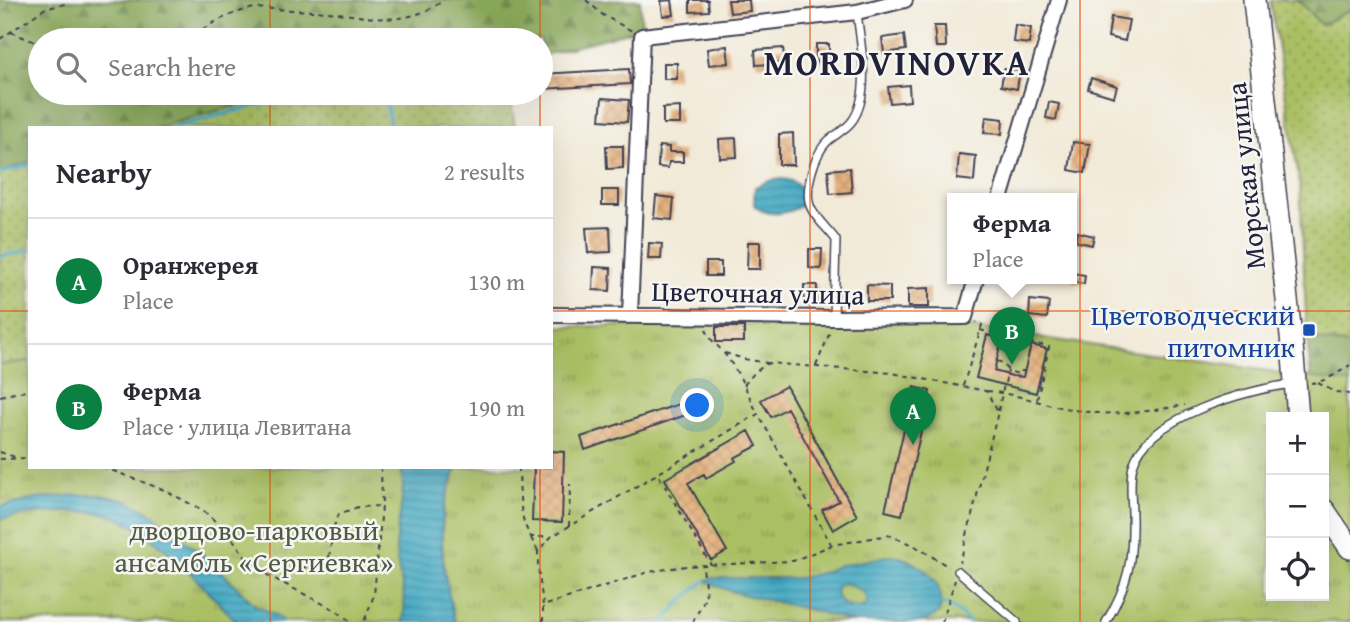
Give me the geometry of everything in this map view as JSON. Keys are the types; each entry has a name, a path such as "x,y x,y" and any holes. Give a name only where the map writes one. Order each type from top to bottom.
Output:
{"main road":[{"name":"Морская улица","path":"1254,0 1298,412"},
{"path":"1329,517 1350,548"}],"street":[{"path":"629,315 642,36 905,0"},
{"path":"1002,193 1059,0"},
{"path":"965,317 975,284"},
{"name":"Цветочная улица","path":"553,315 702,316 833,323 965,317"}],"lane":[{"path":"833,323 836,240 810,208 809,179 818,155 828,141 841,134 852,123 860,103 863,73 856,6"},
{"path":"1106,622 1127,582 1132,528 1133,467 1142,446 1161,430 1195,413 1267,387 1296,384"},
{"path":"958,571 1017,622"}],"path":[{"path":"0,39 44,9 65,4 68,0"},
{"path":"207,28 241,10 255,8 338,13 369,19 399,19 444,0"},
{"path":"586,0 603,15 642,36"},
{"path":"10,32 28,39"},
{"path":"702,316 710,339 723,352 744,385 832,545"},
{"path":"963,387 982,325 965,317"},
{"path":"816,368 833,323"},
{"path":"981,330 1049,347 1037,401"},
{"path":"723,352 768,363 892,373 1002,392 1081,411 1115,415 1195,404"},
{"path":"942,620 958,571 1008,371 1003,363 997,361"},
{"path":"744,385 755,372 768,363"},
{"path":"1296,384 1318,383 1350,365"},
{"path":"1008,371 1024,372"},
{"path":"1318,383 1335,392 1350,394"},
{"path":"0,396 28,390"},
{"path":"986,391 998,412"},
{"path":"538,551 551,537 758,414"},
{"path":"0,452 16,458"},
{"path":"0,459 28,458"},
{"path":"108,469 164,490 204,511 229,534 247,559 269,576 337,611 351,622"},
{"path":"363,622 374,595 382,506 381,469"},
{"path":"519,469 522,519 538,551 543,622"},
{"path":"659,475 712,565"},
{"path":"569,527 570,484"},
{"path":"269,576 319,564 329,557 334,526 339,514 358,507 382,506"},
{"path":"543,606 648,572 703,565 793,561 832,545 888,535 915,546 958,571"},
{"path":"531,537 551,537"},
{"path":"693,622 706,596 703,565"}],"green space":[{"path":"0,0 640,0 642,28 553,53 553,28 28,28 28,105 238,105 161,126 28,126 28,163 0,172"},
{"path":"1270,0 1298,0 1321,25 1350,10 1350,345 1307,338 1300,185"},
{"path":"1298,0 1350,0 1350,10 1321,25"},
{"path":"238,105 512,105 515,126 161,126"},
{"path":"28,163 28,361 0,365 0,172"},
{"name":"дворцово-парковый ансамбль «Сергиевка»","path":"926,321 1350,383 1350,622 0,622 0,365 28,361 28,469 553,469 553,327"},
{"path":"1307,338 1350,345 1350,507 1329,434 1329,412 1314,412"}],"water":[{"path":"782,179 799,187 802,205 790,211 771,213 754,205 755,187"},
{"path":"401,469 456,469 445,504 442,533 446,578 455,622 403,622 404,600 396,545 403,477"},
{"path":"78,495 122,499 147,510 215,565 256,606 276,615 284,622 237,622 168,552 136,528 108,514 43,513 0,519 0,507 35,499"},
{"path":"892,555 913,563 936,582 940,591 939,613 918,622 852,622 733,592 705,581 712,578 799,578 838,566","holes":["845,583 864,592 867,602 859,608 844,605 836,592 837,586"]}],"building":[{"path":"672,0 674,15 663,16 661,1"},
{"path":"690,0 708,0 709,11 690,12"},
{"path":"728,0 749,0 750,11 730,13"},
{"path":"1111,17 1129,20 1125,41 1108,37"},
{"path":"1015,25 1031,28 1029,44 1013,42"},
{"path":"934,26 945,26 946,47 936,47"},
{"path":"904,35 906,50 884,53 882,38"},
{"path":"816,44 829,44 829,62 816,62"},
{"path":"727,46 729,63 709,65 707,49"},
{"path":"783,48 785,63 756,65 755,50"},
{"path":"664,63 677,63 677,79 664,79"},
{"path":"629,69 630,84 553,88 553,73"},
{"path":"1004,69 1020,71 1017,89 1001,86"},
{"path":"1091,78 1117,86 1114,97 1088,89"},
{"path":"909,85 910,101 890,103 888,87"},
{"path":"602,98 629,100 627,122 600,120"},
{"path":"1049,102 1059,104 1056,120 1046,118"},
{"path":"680,107 680,124 663,124 663,108"},
{"path":"986,117 1003,119 1002,134 984,133"},
{"path":"793,133 794,165 779,165 779,134"},
{"path":"736,138 737,157 720,158 719,139"},
{"path":"1073,142 1090,144 1085,173 1069,170"},
{"path":"606,146 623,146 623,168 607,169"},
{"path":"659,146 669,147 669,152 683,152 683,162 669,162 668,168 658,167"},
{"path":"959,154 976,156 974,181 957,179"},
{"path":"850,168 852,192 830,194 828,170"},
{"path":"602,190 619,190 619,205 602,205"},
{"path":"656,196 674,198 672,220 654,218"},
{"path":"610,227 611,252 588,253 586,228"},
{"path":"1077,232 1094,236 1092,245 1077,241"},
{"path":"748,242 760,242 760,269 747,269"},
{"path":"649,243 662,244 661,259 648,259"},
{"path":"809,249 822,249 821,269 809,268"},
{"path":"706,262 721,262 721,276 706,276"},
{"path":"594,267 611,268 610,291 593,290"},
{"path":"1077,274 1085,275 1084,284 1077,283"},
{"path":"804,285 817,285 817,306 804,306"},
{"path":"867,285 890,286 890,301 867,301"},
{"path":"929,288 929,307 908,307 908,289"},
{"path":"1030,300 1049,302 1047,318 1029,316"},
{"path":"716,327 744,327 744,342 716,342"},
{"path":"987,335 1002,339 994,371 1012,376 1023,377 1031,345 1047,349 1036,393 976,378"},
{"path":"786,386 857,516 833,530 822,510 839,501 787,408 771,417 761,400"},
{"path":"914,387 930,391 902,515 885,511"},
{"path":"685,402 689,414 585,450 581,437"},
{"path":"749,431 757,446 706,478 704,474 688,483 727,551 711,560 665,479"},
{"path":"553,451 564,452 562,522 532,521 534,469 553,469"}],"waterway":[{"path":"179,126 258,105"},
{"path":"387,105 390,126"},
{"path":"0,173 28,166"},
{"path":"0,256 28,251"},
{"path":"664,622 681,601 705,581"},
{"path":"942,603 956,610 969,622"}],"place":[{"name":"Цветоводческий питомник","path":"1309,330"},
{"name":"Ферма","path":"1012,365"},
{"name":"Оранжерея","path":"913,445"}],"district":[{"name":"MORDVINOVKA","path":"897,62"}]}
